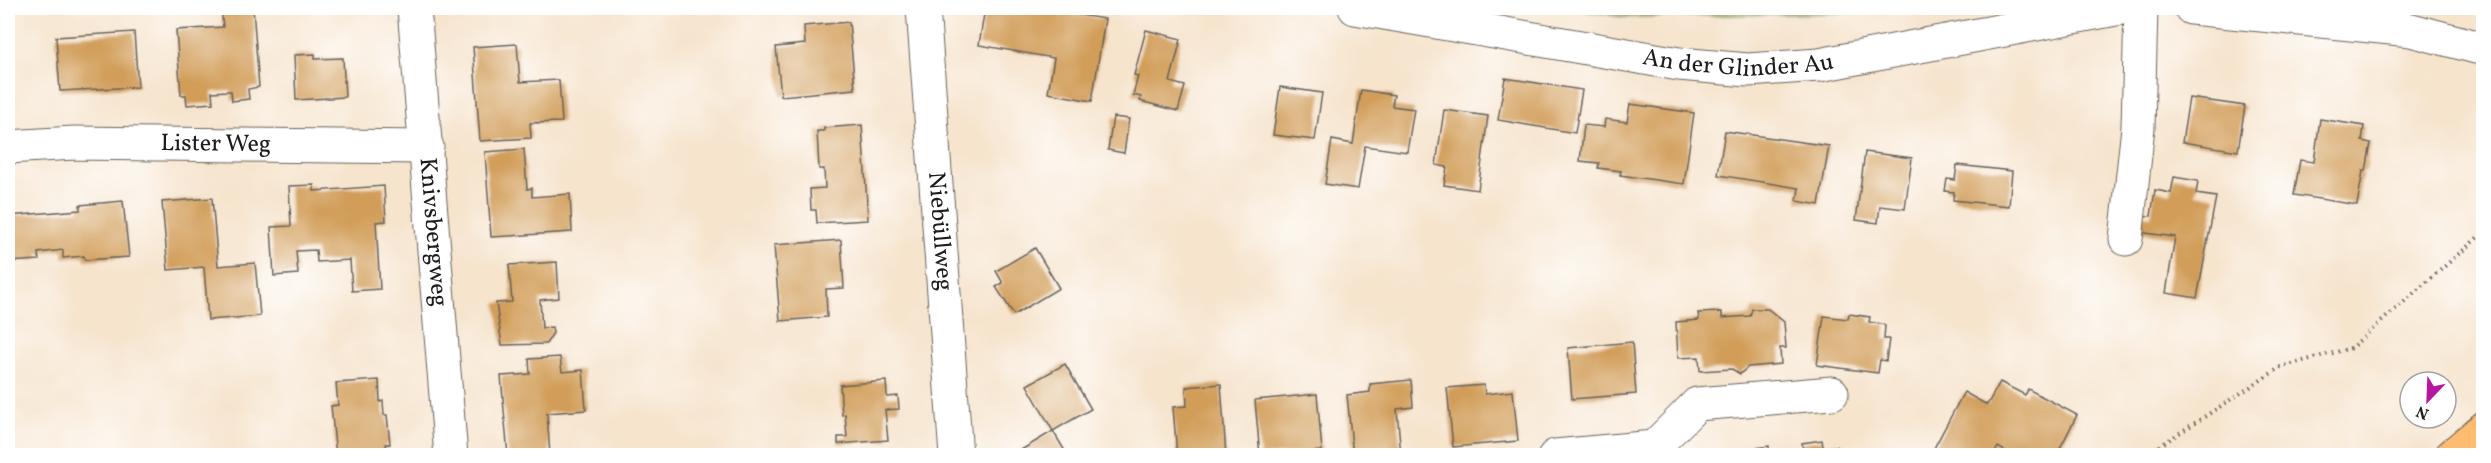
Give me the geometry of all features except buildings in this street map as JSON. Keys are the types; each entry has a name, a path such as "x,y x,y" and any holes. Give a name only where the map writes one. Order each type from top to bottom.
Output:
{"highway":[{"path":"2451,456 2484,428"}],"street":[{"name":"Knivsbergweg","path":"414,8 451,456"},
{"name":"Niebüllweg","path":"923,8 956,456"},
{"name":"An der Glinder Au","path":"1355,8 1679,64 1748,70 1819,64 2121,8"},
{"path":"2126,239 2138,127 2141,8"},
{"path":"2191,8 2411,30 2484,49"},
{"name":"Lister Weg","path":"8,147 74,143 427,147"},
{"path":"1555,456 1654,451 1697,404 1832,393"}],"path":[{"path":"2144,456 2281,367 2351,348 2484,232"}],"green space":[{"path":"1567,8 1905,8 1880,12 1624,17"}]}
